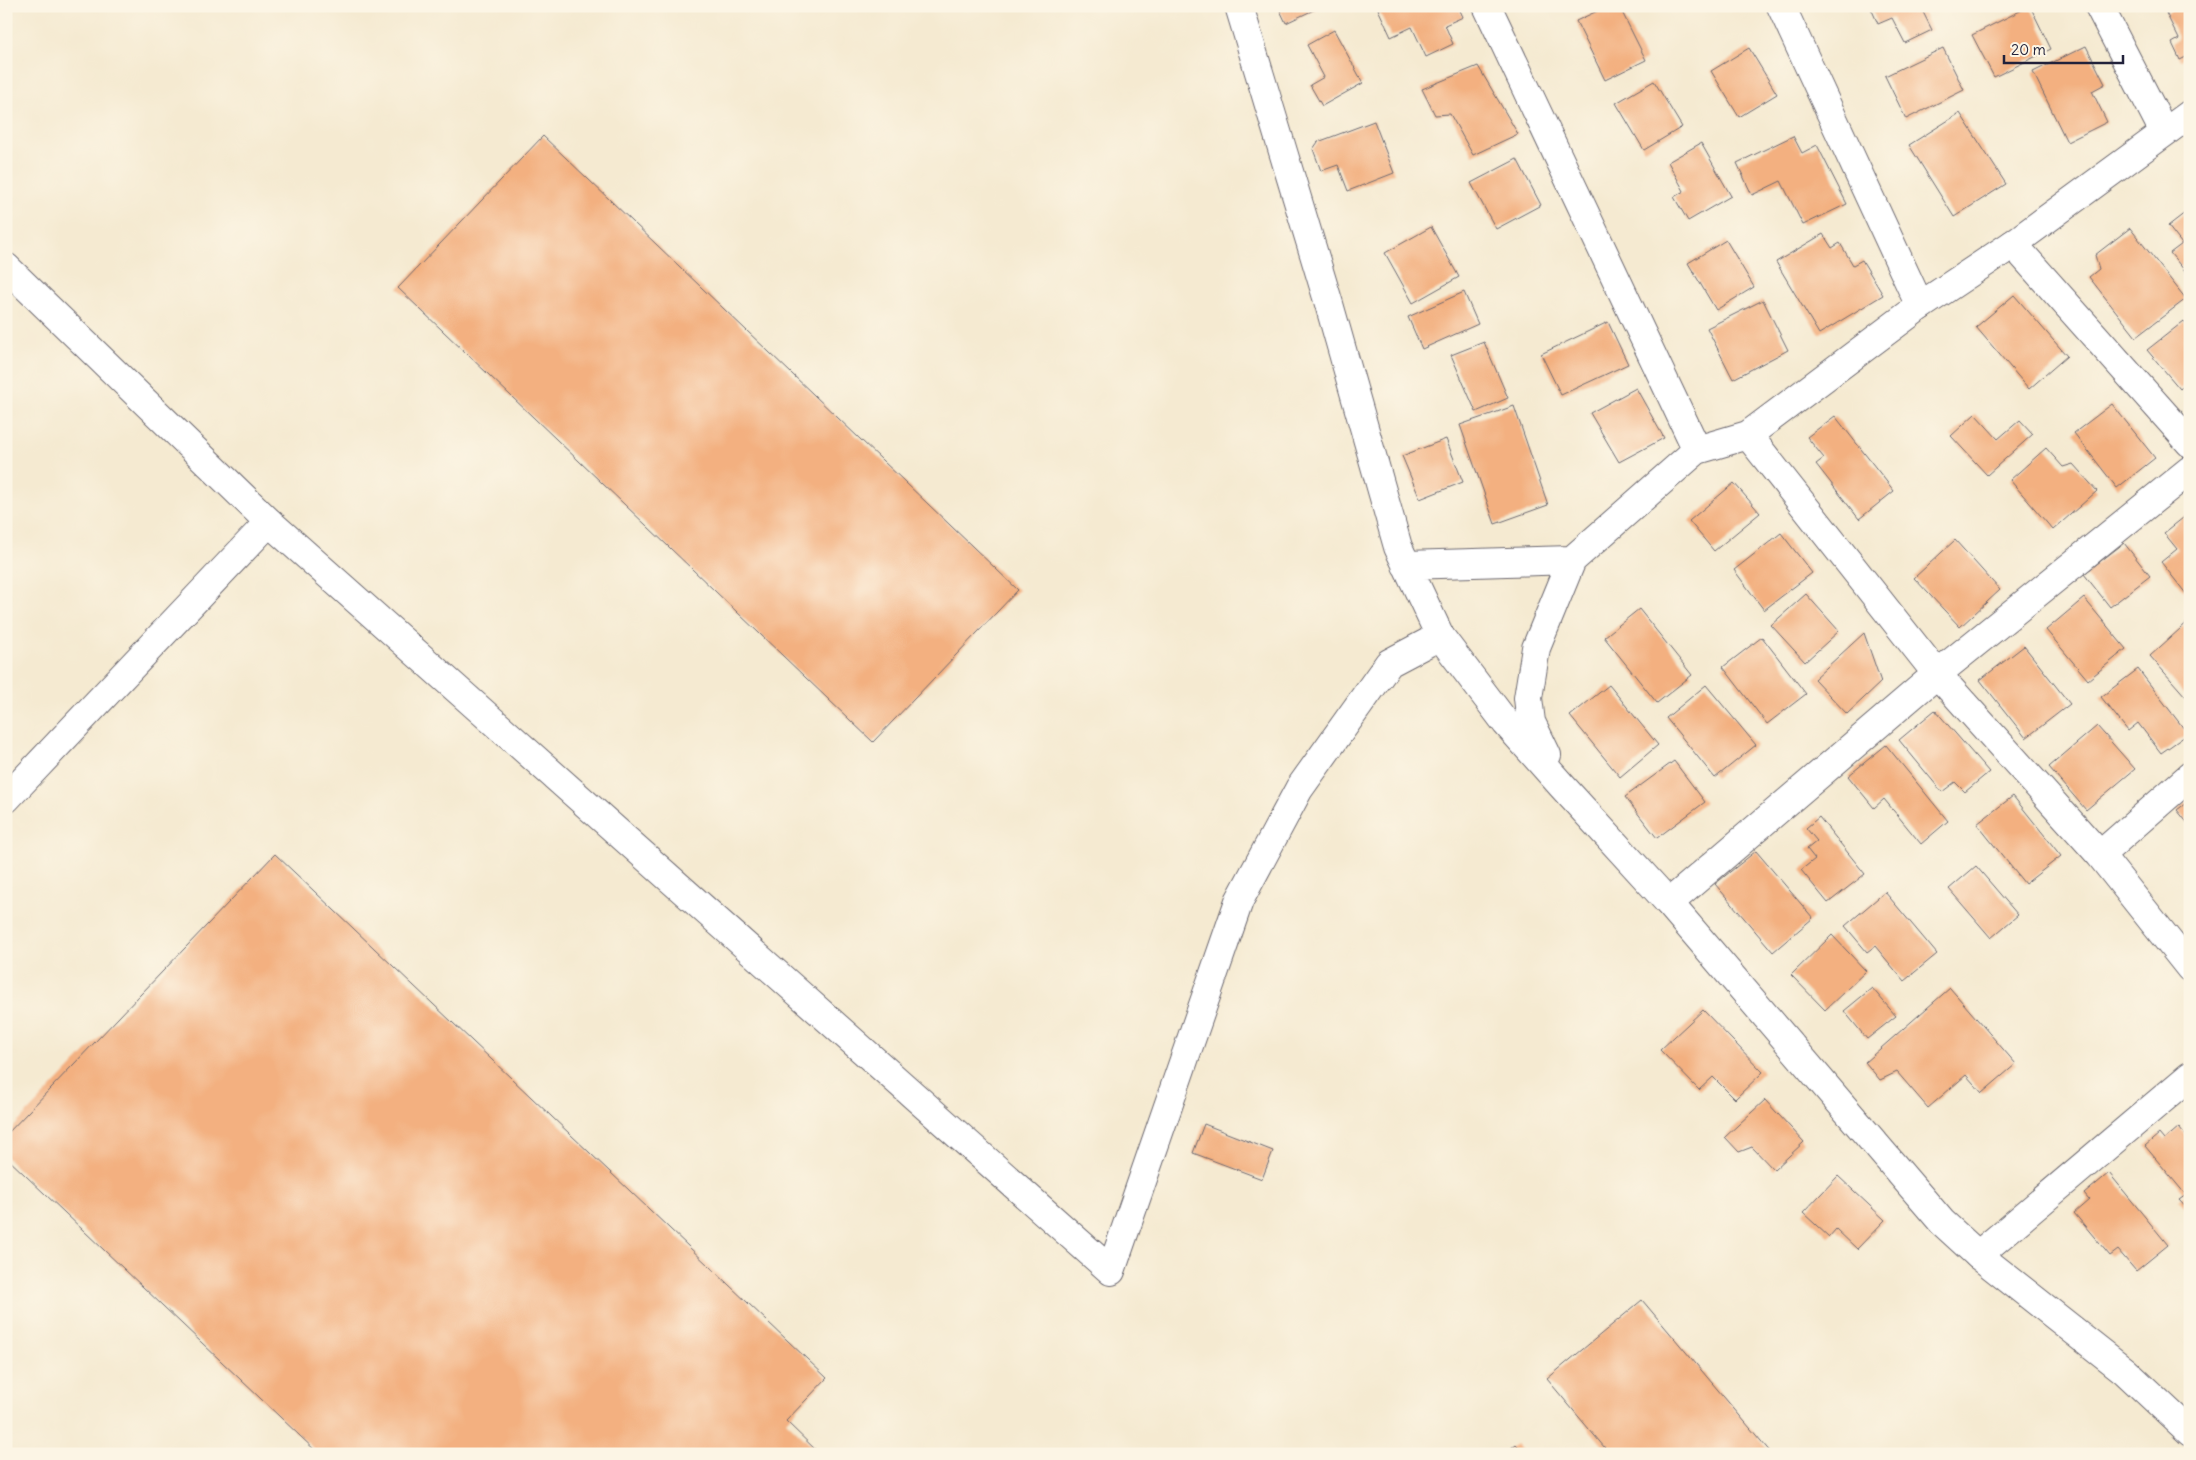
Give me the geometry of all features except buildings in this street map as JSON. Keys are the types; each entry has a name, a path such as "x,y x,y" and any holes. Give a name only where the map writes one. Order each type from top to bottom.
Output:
{"street":[{"path":"1239,6 1329,304 1398,548 1440,636 1506,723 1669,903 1942,1222 1978,1256 2125,1371 2190,1432"},
{"path":"1487,6 1698,450"},
{"path":"1781,6 1920,306"},
{"path":"2099,6 2164,132"},
{"path":"1562,786 1531,722 1528,698 1536,648 1572,560 1698,450 1748,435 1920,306 2013,244 2190,114"},
{"path":"2013,244 2190,443"},
{"path":"6,267 270,522 1111,1271 1239,902 1299,789 1389,663 1440,636"},
{"path":"1748,435 1937,674 2100,855 2190,968"},
{"path":"1669,903 1937,674 2190,470"},
{"path":"6,799 270,522"},
{"path":"1406,565 1572,560"},
{"path":"2100,855 2190,776"},
{"path":"1978,1256 2190,1076"}]}
